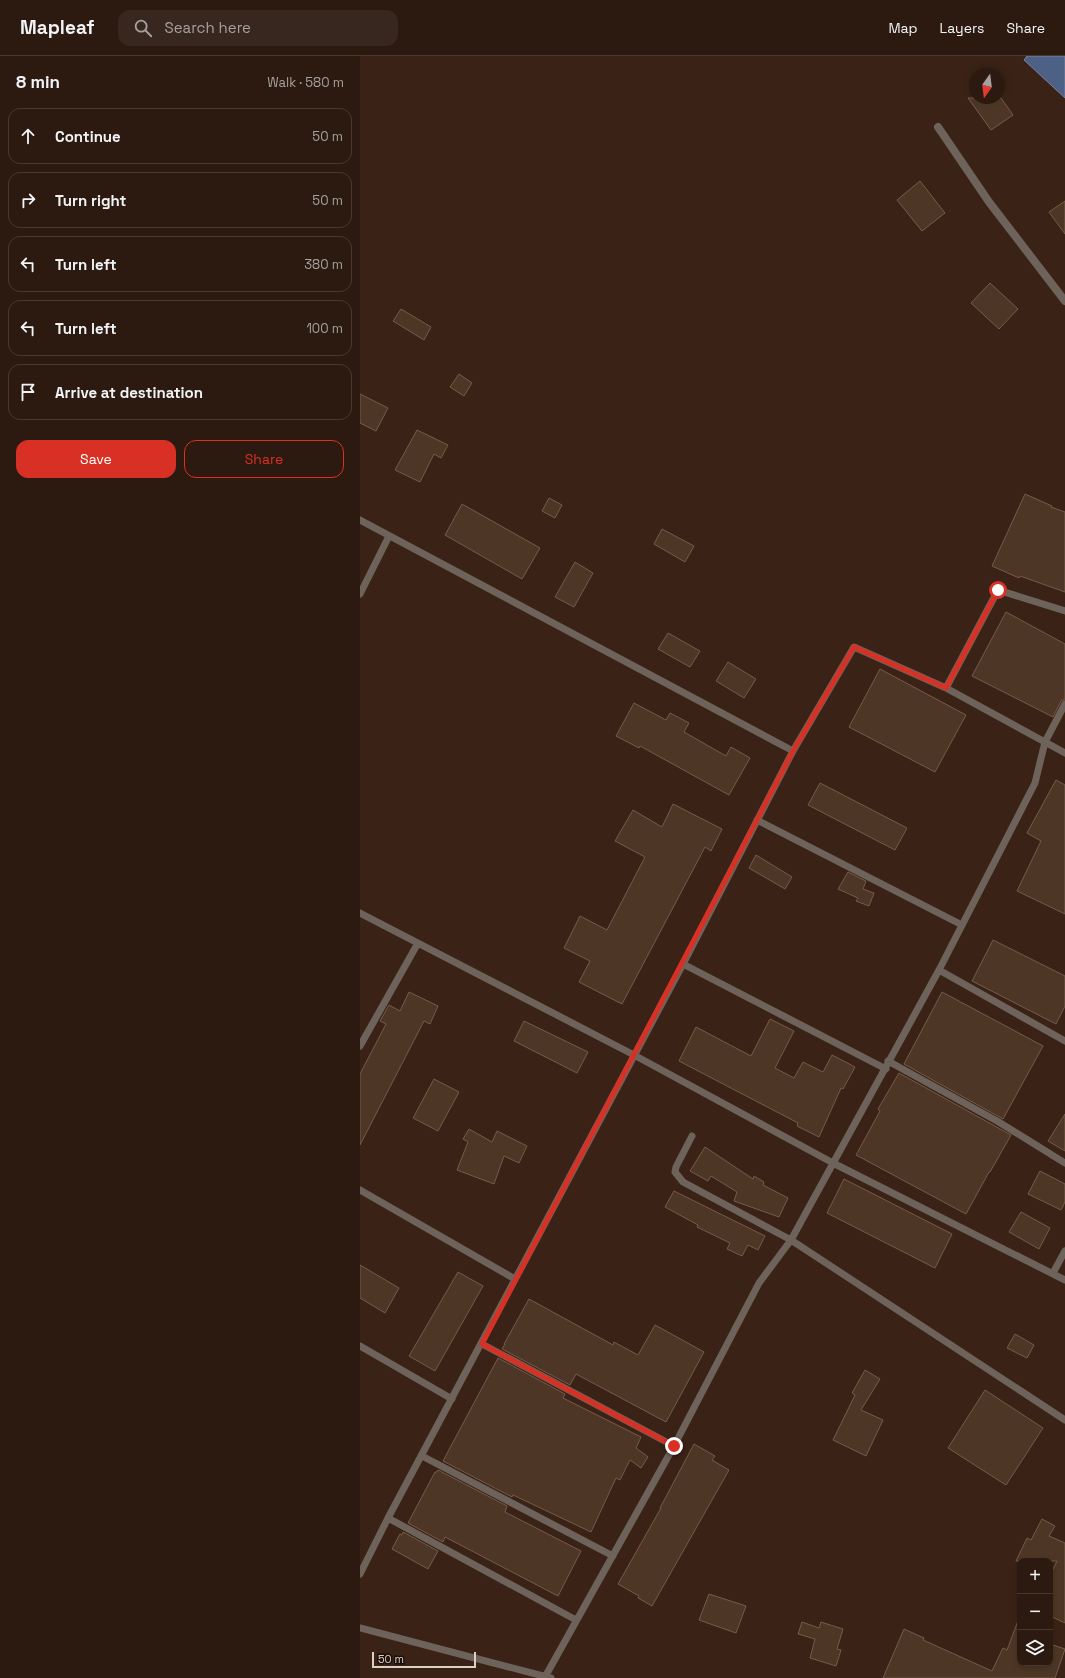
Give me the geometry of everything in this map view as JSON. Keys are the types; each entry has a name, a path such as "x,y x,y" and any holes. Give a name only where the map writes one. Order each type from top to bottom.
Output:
{"street":[{"path":"938,127 990,202 1065,301"}],"lane":[{"path":"360,520 793,751"},
{"path":"360,594 389,536"},
{"path":"946,688 998,590 1065,612"},
{"path":"360,1574 388,1518 683,964 756,820 793,751 854,647 946,688 1065,753"},
{"path":"360,1628 548,1677 576,1620 674,1446 759,1283 791,1240 939,970 1035,783 1045,742 1065,704"},
{"path":"756,820 962,925"},
{"path":"360,913 634,1055 833,1163 1065,1280"},
{"path":"360,1046 418,943"},
{"path":"683,964 886,1069"},
{"path":"939,970 1065,1041"},
{"path":"888,1061 997,1122 1065,1163"},
{"path":"692,1136 676,1167 675,1172 683,1182 791,1240 1065,1420"},
{"path":"360,1190 515,1279"},
{"path":"1053,1273 1065,1251"},
{"path":"482,1344 674,1446"},
{"path":"360,1346 452,1399"},
{"path":"422,1456 613,1556"},
{"path":"388,1518 576,1620"}],"water":[{"path":"1027,56 1065,56 1065,98 1024,60"}],"building":[{"path":"972,104 1005,104 1013,115 991,130"},
{"path":"920,181 945,213 922,231 897,200"},
{"path":"1065,201 1065,234 1049,212"},
{"path":"990,283 1018,309 999,329 971,303"},
{"path":"401,309 431,327 424,340 393,321"},
{"path":"459,374 472,383 464,396 450,387"},
{"path":"360,394 388,408 376,431 360,423"},
{"path":"417,430 448,445 441,458 434,454 420,482 395,470"},
{"path":"1025,494 1065,512 1065,592 1020,576 1019,578 992,566"},
{"path":"549,498 562,505 555,518 542,511"},
{"path":"462,504 540,548 522,579 445,535"},
{"path":"662,529 694,546 685,562 654,544"},
{"path":"575,562 593,573 574,607 555,597"},
{"path":"1006,612 1065,644 1065,699 1061,701 1053,717 972,676"},
{"path":"668,633 700,651 690,667 658,649"},
{"path":"728,662 756,679 744,698 716,681"},
{"path":"880,669 966,715 935,772 849,727"},
{"path":"634,703 666,720 670,713 689,723 684,732 726,756 731,747 750,758 729,795 640,746 639,748 616,736"},
{"path":"1056,780 1065,785 1065,914 1017,891 1041,841 1027,833"},
{"path":"820,783 907,828 895,850 808,805"},
{"path":"673,804 722,829 711,851 705,847 622,1004 579,982 590,961 564,948 580,916 607,930 645,857 615,841 633,810 662,827"},
{"path":"756,855 792,877 785,889 749,868"},
{"path":"848,872 866,881 863,889 874,893 869,906 856,901 858,898 838,889"},
{"path":"993,940 1065,976 1065,1006 1056,1024 972,981"},
{"path":"409,992 438,1006 430,1024 424,1021 360,1145 360,1074 386,1024 380,1021 389,1005 400,1011"},
{"path":"942,992 1043,1046 1003,1119 904,1064"},
{"path":"770,1019 794,1031 775,1068 794,1078 803,1062 823,1072 832,1055 855,1067 843,1089 841,1088 819,1137 797,1126 798,1123 679,1061 696,1027 751,1056"},
{"path":"524,1021 588,1052 577,1073 514,1041"},
{"path":"899,1073 1011,1135 966,1214 856,1155 880,1111 878,1109"},
{"path":"434,1079 459,1092 438,1131 413,1118"},
{"path":"1065,1114 1065,1151 1048,1141"},
{"path":"469,1129 492,1142 497,1131 527,1146 519,1163 504,1156 494,1184 457,1170 468,1142 463,1139"},
{"path":"705,1147 753,1179 754,1176 764,1182 763,1185 788,1198 779,1217 734,1201 737,1192 711,1176 708,1181 690,1171"},
{"path":"1040,1171 1065,1184 1065,1202 1061,1210 1028,1194"},
{"path":"844,1179 952,1234 935,1268 827,1213"},
{"path":"674,1191 765,1236 758,1250 748,1245 742,1256 727,1249 730,1243 697,1227 698,1225 665,1207"},
{"path":"1021,1212 1050,1228 1039,1249 1009,1232"},
{"path":"360,1265 399,1288 385,1313 360,1298"},
{"path":"458,1272 483,1286 435,1371 409,1356"},
{"path":"529,1299 613,1345 614,1342 638,1355 655,1325 704,1352 666,1422 576,1374 570,1385 502,1349"},
{"path":"1015,1334 1034,1345 1027,1358 1007,1348"},
{"path":"498,1358 565,1394 563,1398 641,1437 636,1448 648,1457 641,1468 630,1460 620,1480 616,1478 591,1532 513,1495 512,1497 443,1461"},
{"path":"865,1370 880,1379 861,1410 883,1420 866,1456 833,1440 855,1395 852,1393"},
{"path":"985,1390 1043,1428 1006,1485 948,1448"},
{"path":"694,1444 715,1456 712,1460 729,1470 652,1606 638,1598 639,1596 618,1584 661,1508"},
{"path":"438,1470 507,1506 505,1512 581,1551 558,1596 445,1537 443,1542 408,1523 435,1472"},
{"path":"1042,1519 1055,1526 1049,1536 1065,1543 1065,1623 1053,1617 1053,1569 1057,1561 1053,1561 1053,1558 1017,1558 1027,1538 1031,1540"},
{"path":"403,1532 438,1551 428,1569 392,1549 400,1534 402,1535"},
{"path":"709,1594 746,1606 736,1633 699,1620"},
{"path":"802,1622 819,1628 821,1622 843,1629 837,1649 841,1650 836,1666 810,1658 815,1639 798,1634"},
{"path":"1017,1623 1017,1666 1053,1666 1053,1645 1065,1649 1055,1678 883,1678 904,1629 924,1638 923,1640 992,1671 1003,1648 1007,1650"}],"route":[{"path":"674,1446 482,1344 515,1279 683,964 756,820 793,751 854,647 946,688 998,590"}]}
